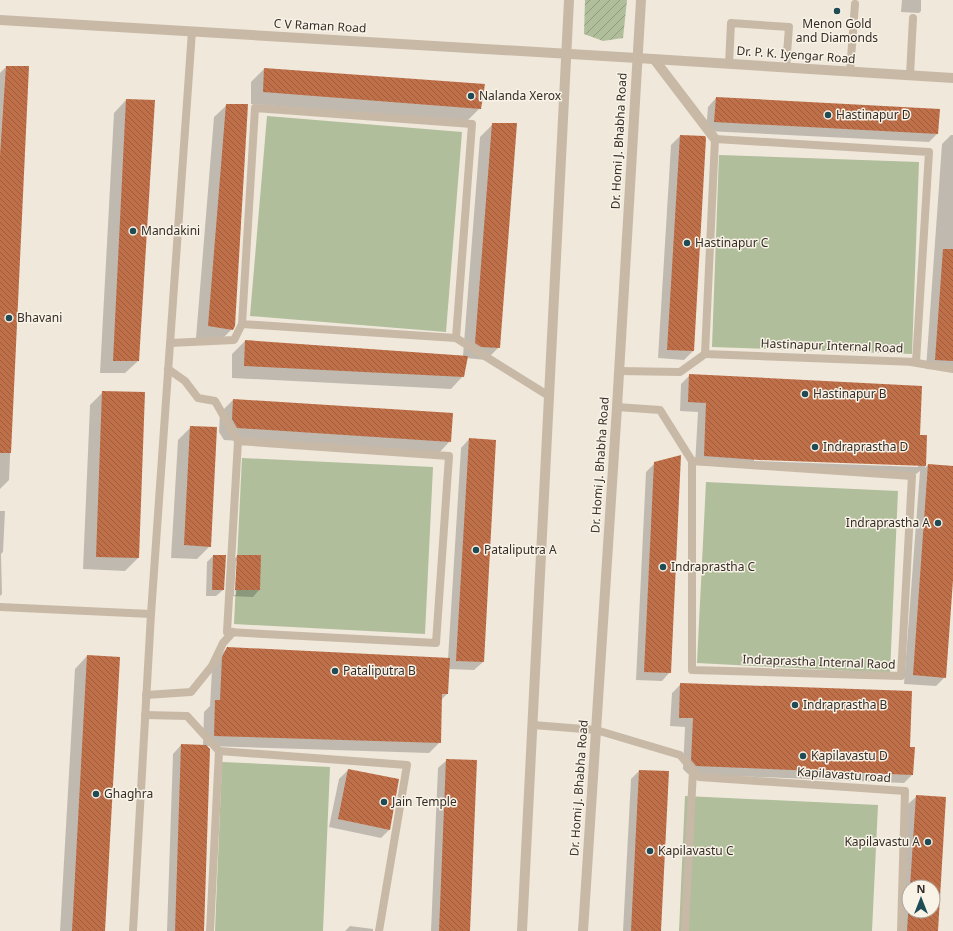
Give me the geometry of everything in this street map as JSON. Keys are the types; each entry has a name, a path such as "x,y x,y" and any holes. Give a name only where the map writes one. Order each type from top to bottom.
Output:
{"street":[{"path":"522,931 569,0"},
{"name":"Dr. Homi J. Bhabha Road","path":"583,931 617,407 641,0"},
{"name":"C V Raman Road","path":"0,20 638,58"},
{"name":"Dr. P. K. Iyengar Road","path":"638,58 953,78"},
{"path":"654,59 715,139"}],"lane":[{"path":"850,72 855,4"},
{"path":"910,76 913,18"},
{"path":"729,64 731,23 789,27 786,67"},
{"path":"133,931 151,614 192,31"},
{"path":"170,343 234,340 242,324 255,108 472,124 456,338"},
{"path":"619,371 680,372 705,354 715,139"},
{"name":"Hastinapur Internal Road","path":"705,354 916,362 930,152 715,139"},
{"path":"242,324 456,338 549,396"},
{"path":"910,362 953,369"},
{"path":"168,369 185,381 198,398 214,401 238,441 227,632 436,642 448,456 238,441"},
{"path":"617,407 660,410 692,461"},
{"name":"Indraprastha Internal Raod","path":"692,461 912,476 901,676 692,670 692,461"},
{"path":"0,608 151,614"},
{"path":"146,695 192,692 212,666 223,643 233,632"},
{"path":"145,715 187,716 219,751 407,765 379,931"},
{"name":"Kapilavastu road","path":"533,725 596,730 680,754 699,777 905,791 901,931"},
{"path":"210,931 219,751"},
{"path":"685,931 693,770"}],"green space":[{"path":"585,0 627,0 623,38 603,41 584,34"},
{"path":"267,116 462,132 446,332 250,316"},
{"path":"719,155 919,162 912,354 712,347"},
{"path":"242,458 433,467 425,634 234,624"},
{"path":"706,482 898,491 890,673 697,663"},
{"path":"222,762 330,767 323,931 215,931"},
{"path":"685,796 878,805 872,931 679,931"}],"building":[{"name":"Bhavani","path":"6,66 29,66 11,453 0,453 0,156"},
{"path":"264,68 485,84 481,109 263,92"},
{"name":"Hastinapur D","path":"716,97 940,109 938,134 714,122"},
{"name":"Mandakini","path":"126,99 155,100 139,361 113,361"},
{"path":"226,104 248,104 235,326 233,330 208,326"},
{"path":"492,123 517,123 500,348 481,347 475,343"},
{"name":"Hastinapur C","path":"680,135 705,136 706,138 694,351 667,350"},
{"path":"943,249 953,249 953,361 935,360"},
{"path":"245,340 468,356 464,377 244,366"},
{"path":"689,374 922,386 920,435 927,435 926,466 759,460 704,456 706,403 688,402"},
{"path":"102,391 145,392 139,558 96,557"},
{"path":"233,399 453,413 451,442 237,428 232,419"},
{"path":"190,426 217,427 211,547 184,545"},
{"name":"Pataliputra A","path":"469,438 496,440 484,662 456,661"},
{"name":"Indraprastha C","path":"681,455 671,673 644,672 654,462"},
{"name":"Indraprastha A","path":"928,464 953,466 953,580 946,678 913,675"},
{"path":"213,555 226,555 224,590 212,590"},
{"path":"237,555 261,555 260,590 235,590"},
{"path":"227,647 450,658 448,694 442,694 441,743 214,736 215,700 220,700 222,657"},
{"name":"Ghaghra","path":"87,655 120,657 105,931 72,931"},
{"path":"680,683 912,691 910,747 915,747 913,775 696,766 691,760 693,718 679,718"},
{"path":"181,744 206,745 210,749 204,931 175,931"},
{"path":"446,759 477,760 470,931 439,931"},
{"path":"348,769 399,779 390,830 338,819"},
{"name":"Kapilavastu C","path":"639,770 669,771 661,931 631,931"},
{"name":"Kapilavastu A","path":"916,795 946,797 941,881 941,879 911,879"},
{"name":"Kapilavastu A","path":"908,919 939,919 938,931 907,931"}],"place":[{"name":"Menon Gold and Diamonds","path":"837,11"},
{"name":"Nalanda Xerox","path":"471,96"},
{"name":"Hastinapur D","path":"828,115"},
{"name":"Mandakini","path":"133,231"},
{"name":"Hastinapur C","path":"687,243"},
{"name":"Bhavani","path":"9,318"},
{"name":"Hastinapur B","path":"805,394"},
{"name":"Indraprastha D","path":"815,447"},
{"name":"Indraprastha A","path":"938,523"},
{"name":"Pataliputra A","path":"476,550"},
{"name":"Indraprastha C","path":"663,567"},
{"name":"Pataliputra B","path":"335,671"},
{"name":"Indraprastha B","path":"795,705"},
{"name":"Kapilavastu D","path":"803,756"},
{"name":"Ghaghra","path":"96,794"},
{"name":"Jain Temple","path":"384,802"},
{"name":"Kapilavastu A","path":"928,842"},
{"name":"Kapilavastu C","path":"650,851"}]}
